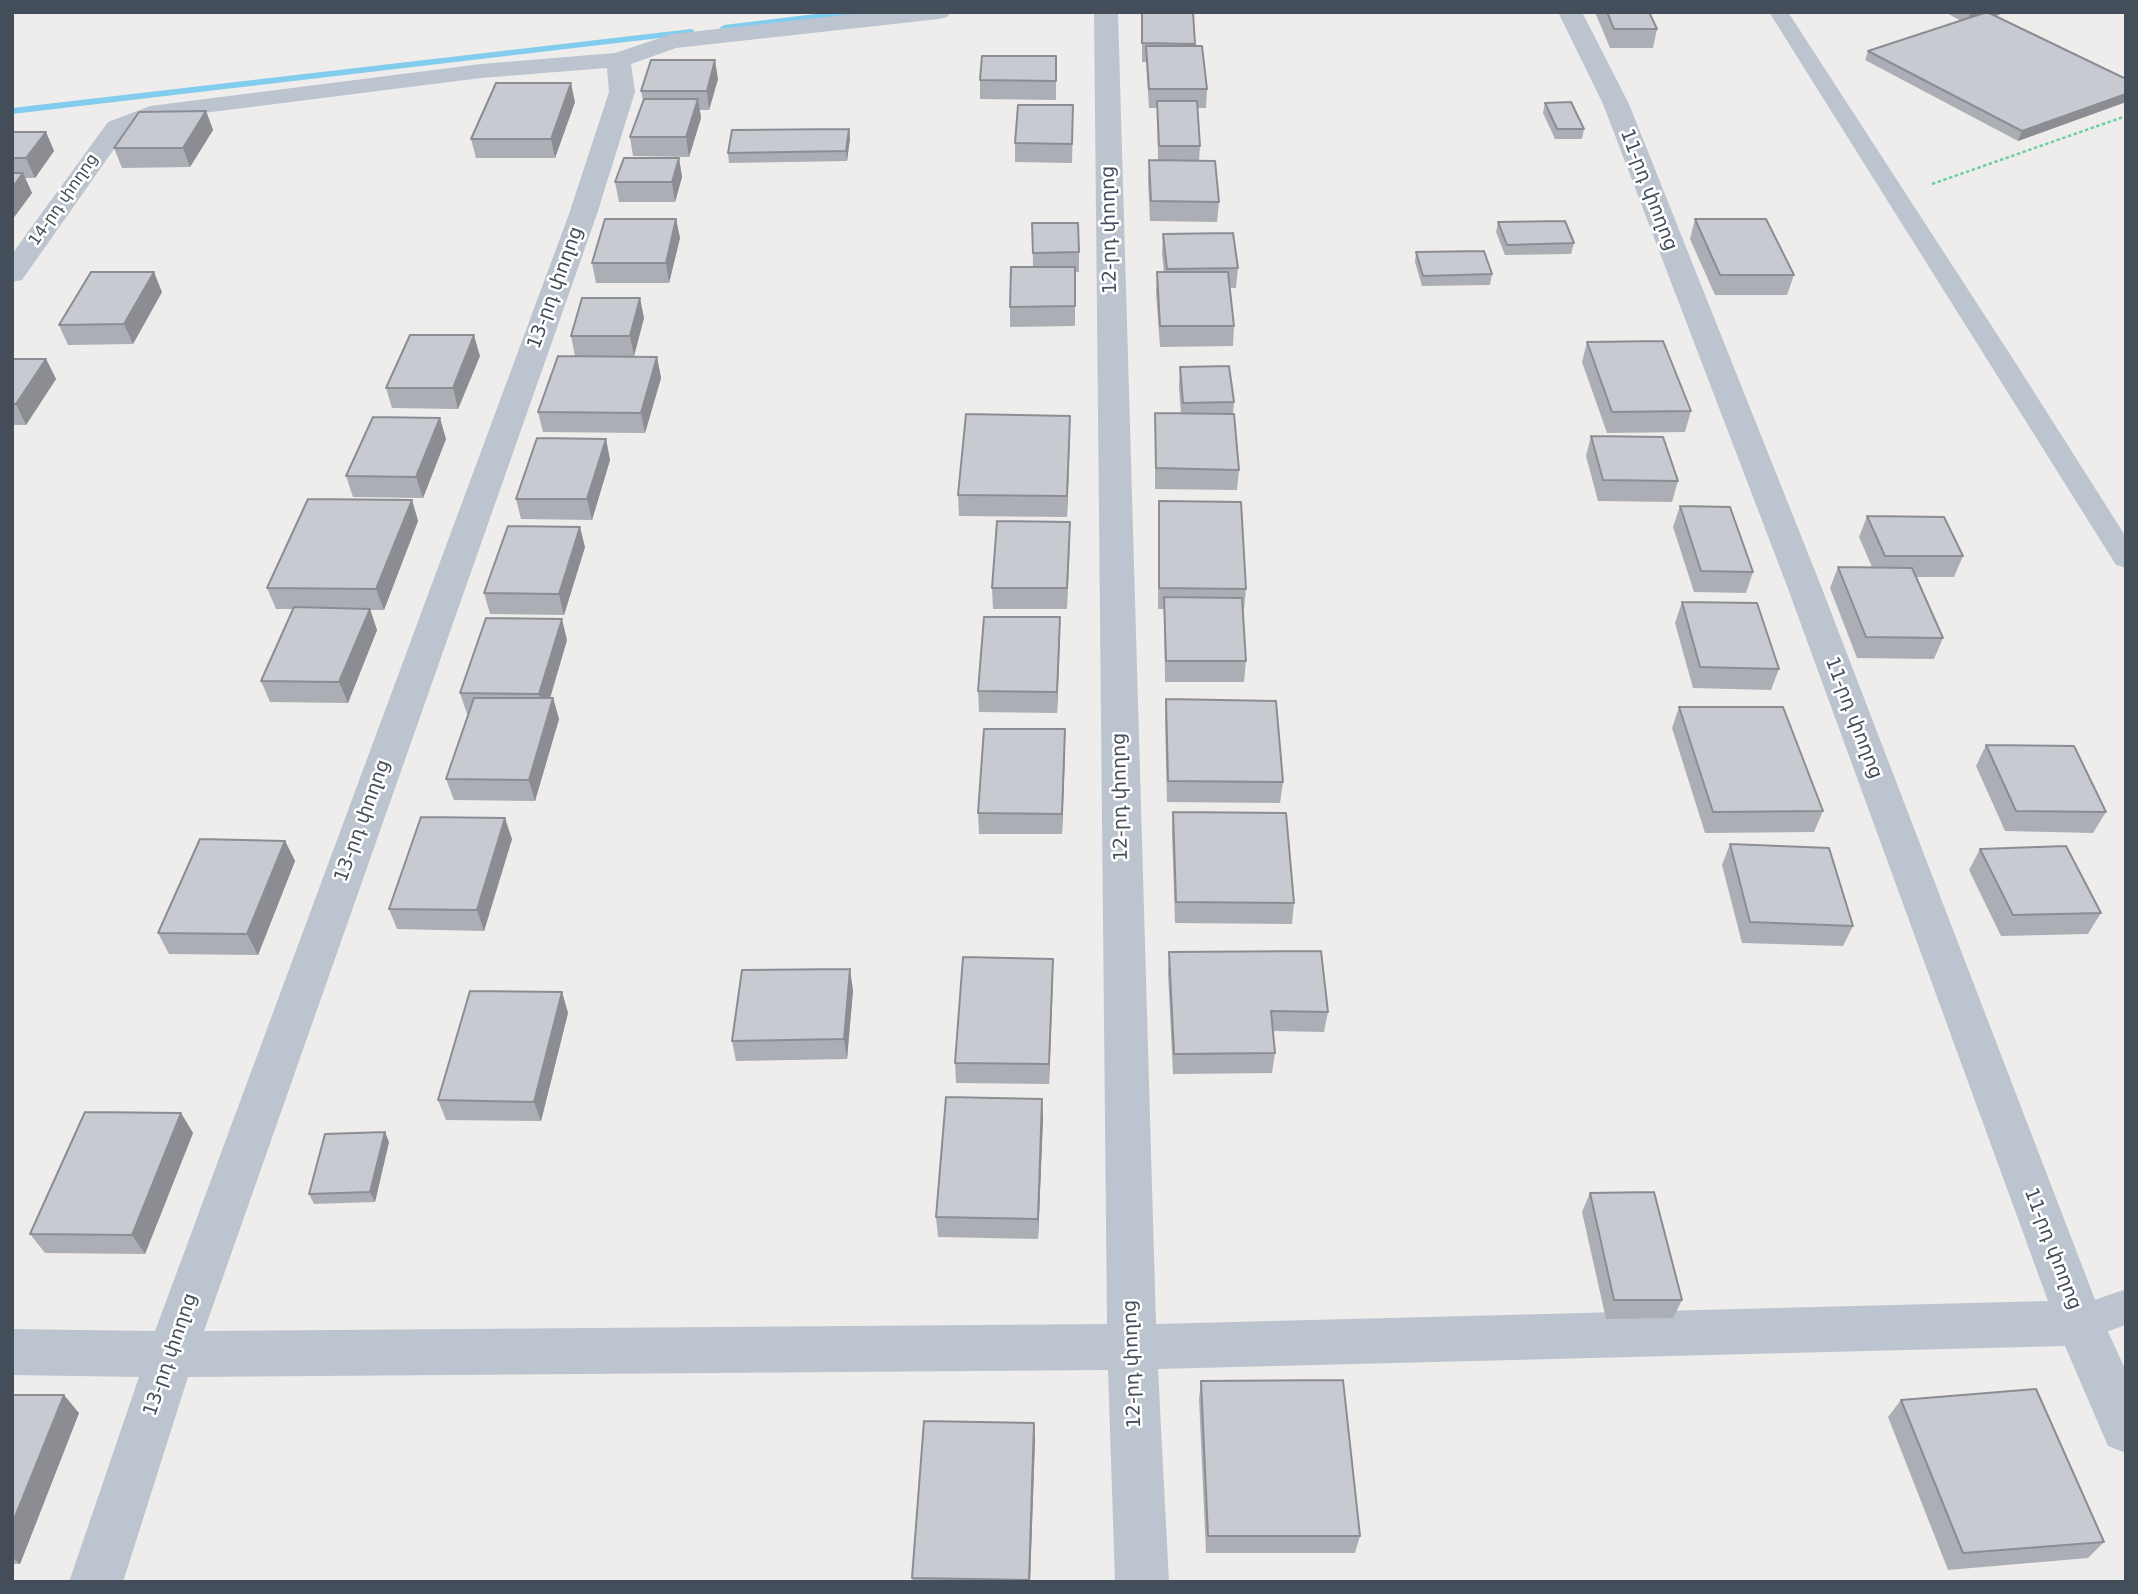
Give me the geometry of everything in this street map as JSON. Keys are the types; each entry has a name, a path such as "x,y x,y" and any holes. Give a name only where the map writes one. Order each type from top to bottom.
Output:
{"street":[{"path":"618,60 672,41 939,12"},
{"name":"12-րդ փողոց","path":"1106,12 1132,1347 1142,1582"},
{"name":"11-րդ փողոց","path":"1570,12 1616,104 1804,586 2080,1322 2126,1429"},
{"name":"14-րդ փողոց","path":"12,274 117,127 159,111 481,71 618,60"},
{"name":"13-րդ փողոց","path":"96,1582 170,1354 583,214 622,92 618,60"},
{"path":"12,1352 170,1354 1132,1347 2080,1322"}],"lane":[{"path":"1778,12 2126,559"},
{"path":"2080,1322 2126,1307"}],"path":[{"path":"1896,197 2126,116"}],"building":[{"path":"1142,12 1193,12 1195,44 1142,43"},
{"path":"1607,12 1649,12 1657,29 1614,29"},
{"path":"1987,12 2126,79 2126,94 2022,131 1868,51"},
{"path":"1146,46 1202,46 1207,89 1149,89"},
{"path":"982,56 1056,56 1056,81 980,80"},
{"path":"651,60 715,60 707,91 641,91"},
{"path":"496,83 571,83 551,139 471,139"},
{"path":"644,99 698,99 686,137 630,137"},
{"path":"1157,101 1197,101 1200,146 1159,146"},
{"path":"1571,102 1584,129 1557,129 1545,103"},
{"path":"1018,105 1073,105 1072,144 1015,143"},
{"path":"206,111 183,148 114,148 139,112"},
{"path":"849,129 846,151 728,153 732,130"},
{"path":"12,132 46,132 26,158 12,158"},
{"path":"624,158 679,158 672,182 615,182"},
{"path":"1149,160 1215,161 1219,202 1151,201"},
{"path":"12,173 23,173 12,188"},
{"path":"605,219 676,219 666,263 592,263"},
{"path":"1695,219 1766,219 1794,275 1720,275"},
{"path":"1565,221 1574,243 1507,245 1498,222"},
{"path":"1032,223 1078,223 1079,252 1033,253"},
{"path":"1233,233 1238,268 1167,269 1163,234"},
{"path":"1484,251 1492,274 1423,276 1416,252"},
{"path":"1011,267 1075,267 1075,306 1010,307"},
{"path":"91,272 154,272 124,324 59,325"},
{"path":"1157,272 1228,272 1234,326 1160,326"},
{"path":"582,298 640,298 630,336 571,336"},
{"path":"410,335 474,335 453,388 386,388"},
{"path":"1663,341 1691,411 1612,412 1587,342"},
{"path":"558,356 657,357 641,413 538,412"},
{"path":"12,359 46,359 16,404 12,404"},
{"path":"1229,366 1234,402 1183,403 1180,367"},
{"path":"1155,413 1234,414 1239,470 1156,468"},
{"path":"966,414 1070,416 1067,496 958,495"},
{"path":"373,417 440,418 416,477 346,476"},
{"path":"1591,436 1663,437 1678,481 1603,480"},
{"path":"537,438 606,439 587,499 516,499"},
{"path":"308,499 412,500 376,589 267,588"},
{"path":"1159,501 1241,502 1246,589 1159,588"},
{"path":"1680,506 1730,507 1753,572 1701,571"},
{"path":"1867,516 1944,517 1963,556 1885,556"},
{"path":"997,521 1070,522 1067,588 992,588"},
{"path":"508,526 580,527 559,594 484,593"},
{"path":"1838,567 1912,568 1943,638 1866,637"},
{"path":"1164,597 1242,598 1246,661 1166,661"},
{"path":"1682,602 1757,603 1779,669 1700,667"},
{"path":"294,607 370,609 339,682 261,681"},
{"path":"984,617 1060,617 1057,692 978,691"},
{"path":"486,618 562,619 539,694 460,693"},
{"path":"474,698 553,698 529,780 446,779"},
{"path":"1166,699 1276,701 1283,782 1168,781"},
{"path":"1679,707 1783,707 1823,811 1713,812"},
{"path":"984,729 1065,729 1062,814 978,813"},
{"path":"1986,745 2074,746 2106,812 2016,811"},
{"path":"1173,812 1286,813 1294,903 1176,902"},
{"path":"421,817 505,818 477,910 389,909"},
{"path":"200,839 285,841 247,934 158,933"},
{"path":"1730,844 1829,848 1853,926 1750,922"},
{"path":"2066,846 2101,913 2013,915 1980,849"},
{"path":"1321,951 1328,1012 1271,1011 1275,1053 1174,1054 1169,952"},
{"path":"963,957 1053,959 1049,1064 955,1063"},
{"path":"850,969 844,1039 732,1041 742,970"},
{"path":"470,991 562,992 534,1102 438,1100"},
{"path":"946,1097 1042,1099 1038,1219 936,1217"},
{"path":"85,1112 181,1113 132,1235 30,1234"},
{"path":"385,1132 370,1192 309,1194 325,1134"},
{"path":"1654,1192 1682,1300 1614,1300 1590,1193"},
{"path":"1343,1380 1360,1536 1208,1536 1201,1381"},
{"path":"2036,1389 2104,1542 1963,1553 1901,1400"},
{"path":"12,1395 64,1395 12,1524"},
{"path":"924,1421 1034,1423 1029,1580 912,1578"}],"waterway":[{"path":"724,28 858,12"},
{"path":"12,111 691,32"}]}
